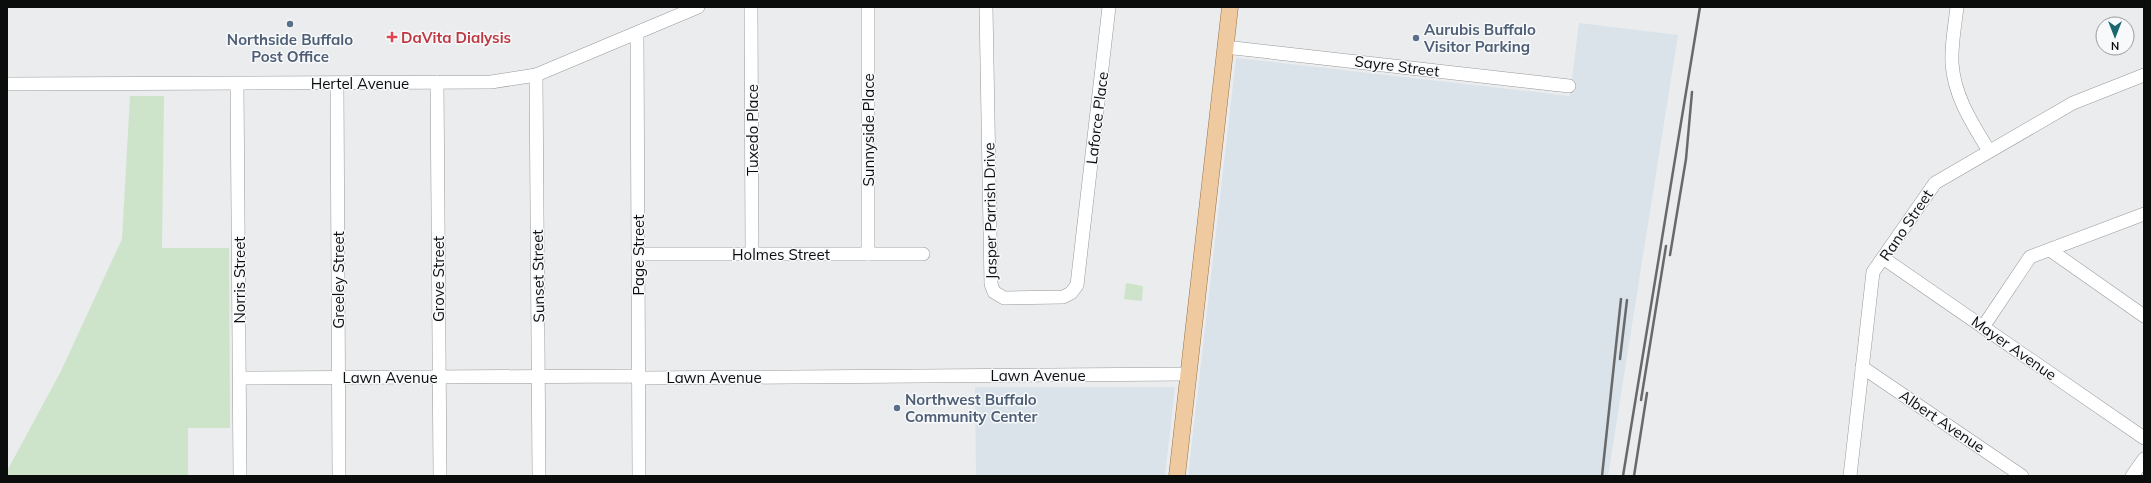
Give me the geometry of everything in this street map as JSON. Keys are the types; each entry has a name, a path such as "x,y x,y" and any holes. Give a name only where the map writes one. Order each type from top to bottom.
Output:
{"main road":[{"path":"1177,476 1230,7"}],"street":[{"name":"Hertel Avenue","path":"7,84 491,82 536,75 637,34 698,7"},
{"name":"Tuxedo Place","path":"751,7 752,254"},
{"name":"Sunnyside Place","path":"868,7 868,254"},
{"name":"Jasper Parrish Drive","path":"986,7 991,284 994,292 1004,298 1063,297 1071,293 1077,285 1084,230"},
{"name":"Laforce Place","path":"1084,230 1109,7"},
{"path":"1957,7 1952,52 1955,82 1966,112 1989,151"},
{"name":"Page Street","path":"637,34 639,476"},
{"name":"Sayre Street","path":"1225,47 1569,86"},
{"name":"Sunset Street","path":"536,75 540,476"},
{"name":"Rano Street","path":"1850,476 1873,272 1935,183 2073,103 2144,75"},
{"name":"Grove Street","path":"437,82 440,476"},
{"name":"Greeley Street","path":"337,83 339,476"},
{"name":"Norris Street","path":"237,84 240,476"},
{"path":"1983,327 2030,257 2144,214"},
{"path":"2050,250 2144,316"},
{"name":"Holmes Street","path":"638,254 923,254"},
{"name":"Mayer Avenue","path":"1883,258 2144,438"},
{"name":"Albert Avenue","path":"1862,367 2022,476"},
{"name":"Lawn Avenue","path":"240,378 1188,374"},
{"path":"2132,476 2144,459"}],"shaded area":[{"path":"1579,23 1678,35 1608,476 1188,476 1236,58 1570,96"},
{"path":"975,387 1175,387 1165,476 976,476"}],"green space":[{"path":"130,96 164,96 162,248 229,248 230,428 188,428 188,476 7,476 7,471 61,371 122,239"},
{"path":"1126,283 1143,286 1142,301 1124,299"}],"railway":[{"path":"1623,476 1700,7"},
{"path":"1670,255 1686,159 1692,92"},
{"path":"1641,400 1666,246"},
{"path":"1602,476 1621,299"},
{"path":"1620,359 1627,300"},
{"path":"1634,476 1647,393"}],"place":[{"name":"Northside Buffalo Post Office","path":"290,24"},
{"name":"DaVita Dialysis","path":"392,37"},
{"name":"Aurubis Buffalo Visitor Parking","path":"1416,38"},
{"name":"Northwest Buffalo Community Center","path":"897,408"}]}
